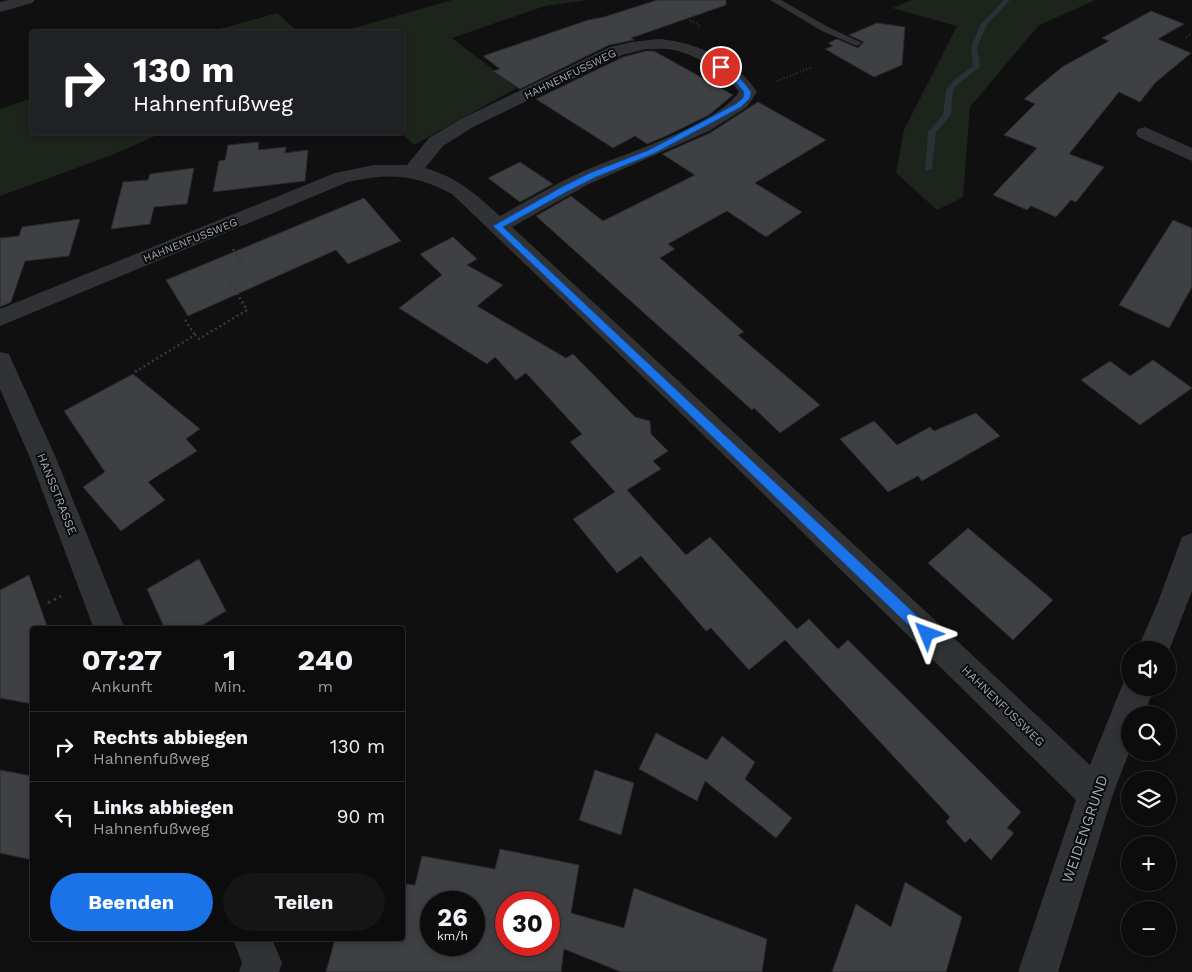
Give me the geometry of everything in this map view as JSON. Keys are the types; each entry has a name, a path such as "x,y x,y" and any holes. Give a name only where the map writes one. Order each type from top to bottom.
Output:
{"street":[{"path":"0,7 27,0"},
{"name":"HAHNENFUSSWEG","path":"413,170 436,142 467,124 616,51 631,47 667,44 695,50 736,77 748,92 746,98 739,106 712,121 644,155 593,175 498,226"},
{"path":"1145,133 1192,155"},
{"name":"HAHNENFUSSWEG","path":"0,318 326,183 376,170 413,170 440,178 459,190 498,226 1095,794"},
{"name":"HANSSTRASSE","path":"0,361 43,458 109,626"},
{"path":"1158,641 1173,603 1192,546"},
{"name":"WEIDENGRUND","path":"1038,972 1095,794 1135,696"},
{"path":"253,941 262,963 259,972"}],"lane":[{"path":"775,0 828,32 857,43"}],"path":[{"path":"1186,37 1192,34"},
{"path":"777,81 812,68"},
{"path":"760,149 770,142"},
{"path":"185,320 199,339 246,310 229,280"},
{"path":"135,372 195,336"}],"shaded area":[{"path":"452,0 588,0 545,6 452,38 517,88 414,145 403,135 405,135 405,30 347,30"},
{"path":"912,0 1095,0 1038,26 970,107 963,197 937,210 896,173 904,130 957,26 892,8"},
{"path":"277,13 296,30 216,30"},
{"path":"30,99 30,135 157,135 112,155 0,196 0,109"}],"building":[{"path":"657,0 726,0 726,5 631,38 634,40 609,45 520,89 493,71 500,69 483,56 588,20 604,17"},
{"path":"1151,11 1184,24 1158,39 1191,53 1155,83 1140,102 1119,92 1069,154 1104,167 1076,202 1071,200 1056,217 1031,206 1027,210 993,195 1037,148 1004,135 1035,104 1024,99 1062,67 1109,41 1102,38"},
{"path":"877,23 905,27 902,65 874,77 825,49 833,46 828,43 837,39 858,48 864,42 849,35"},
{"path":"646,51 654,51 733,95 709,115 666,136 647,144 635,136 613,148 536,99 623,57"},
{"path":"758,102 826,140 755,183 802,212 766,237 727,211 668,244 675,249 660,258 744,332 738,335 820,405 780,433 536,216 571,196 603,221 695,175 662,154 710,133"},
{"path":"259,142 258,150 286,147 285,153 308,150 305,181 213,192 219,161 225,160 228,145"},
{"path":"520,162 553,184 520,202 488,178"},
{"path":"194,168 187,204 154,207 150,224 111,229 123,182 148,180 150,174"},
{"path":"364,198 401,241 348,264 336,250 188,316 166,280"},
{"path":"80,219 69,256 25,261 11,302 0,307 0,238 19,236 22,227"},
{"path":"1173,220 1192,228 1192,287 1169,328 1119,305"},
{"path":"453,237 477,259 467,265 503,285 477,306 566,358 573,354 635,417 650,421 651,434 668,451 653,461 661,469 627,490 686,555 710,537 797,629 809,619 838,649 848,640 1021,812 1007,828 1014,833 991,860 970,838 965,843 946,822 950,817 785,640 749,670 711,628 706,631 641,556 617,573 573,519 615,492 570,442 582,434 526,373 516,380 495,357 487,364 399,308 442,275 420,254"},
{"path":"1153,360 1192,388 1140,425 1081,380 1110,361 1130,376"},
{"path":"133,374 200,429 186,439 197,451 148,482 165,500 121,531 83,487 105,472 64,411"},
{"path":"976,413 1000,436 922,481 918,476 888,492 840,439 874,421 897,445 930,427 934,431"},
{"path":"968,528 1053,600 1013,640 928,563"},
{"path":"199,559 226,611 201,626 164,626 147,589"},
{"path":"29,575 47,626 30,626 30,704 0,698 0,590"},
{"path":"656,733 707,760 722,736 755,762 745,779 792,818 776,838 705,781 697,801 639,769"},
{"path":"0,770 30,776 30,860 0,853"},
{"path":"595,770 634,783 621,835 579,820"},
{"path":"500,849 579,865 571,913 624,928 634,888 767,939 762,972 621,972 564,949 561,972 326,972 334,941 405,941 405,890 407,884 415,885 422,856 495,869"},
{"path":"905,882 962,917 946,972 832,972 856,904 891,927"}],"waterway":[{"path":"928,169 932,132 947,115 949,90 956,81 977,67 974,47 984,24 1007,0"}],"route":[{"path":"721,67 736,77 748,92 746,98 739,106 652,152 593,175 498,226 927,634"}]}
